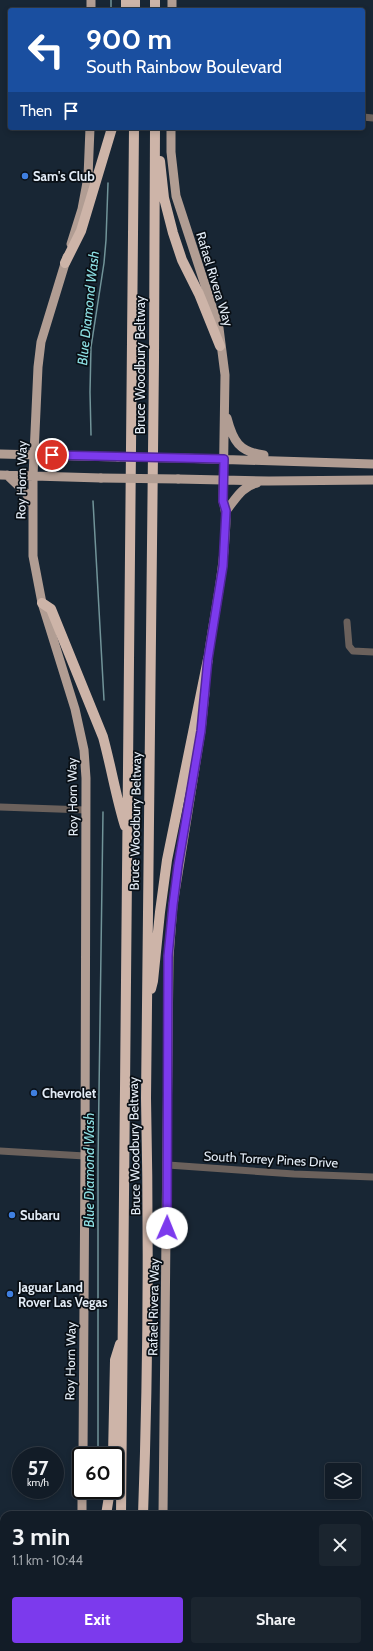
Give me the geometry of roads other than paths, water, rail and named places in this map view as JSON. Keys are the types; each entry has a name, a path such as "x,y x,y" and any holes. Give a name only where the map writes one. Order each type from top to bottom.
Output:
{"highway":[{"path":"65,263 80,231 111,130"},
{"name":"Bruce Woodbury Beltway","path":"121,1511 124,1330 134,130"},
{"name":"Bruce Woodbury Beltway","path":"143,1511 146,1450 146,1002 154,360 155,130"},
{"path":"160,130 162,181 168,218 182,260 199,294 220,346"},
{"path":"42,603 51,609 103,737 109,758 114,789 128,836"},
{"path":"146,1002 153,981 167,860 208,659"},
{"path":"113,1447 115,1360 124,1330"},
{"path":"146,1450 149,1511"},
{"path":"107,1511 109,1499"}],"main road":[{"name":"Roy Horn Way","path":"83,1447 86,778 82,743 75,709 42,603 33,556 33,476 36,387 40,348 82,209 89,163 90,130"},
{"name":"Rafael Rivera Way","path":"164,1511 169,950 178,866 201,731 208,659 223,566 226,511 223,501 225,375 220,346 219,328 176,196 171,152 171,130"},
{"path":"224,405 235,440 238,445 250,453 267,456 304,457 329,463"},
{"path":"0,454 373,464"},
{"path":"4,475 268,481 373,480"},
{"path":"4,475 26,493 33,507"},
{"path":"226,511 238,495 249,486 268,481"},
{"path":"82,1499 82,1511"}],"street":[{"path":"347,622 349,646 353,651 373,652"},
{"path":"0,807 86,810"},
{"path":"0,1151 85,1156"},
{"name":"South Torrey Pines Drive","path":"168,1165 294,1174 373,1177"}],"waterway":[{"name":"Blue Diamond Wash","path":"111,0 111,8"},
{"name":"Blue Diamond Wash","path":"91,435 91,347 104,263 108,183"},
{"name":"Blue Diamond Wash","path":"93,501 104,700"},
{"name":"Blue Diamond Wash","path":"98,1447 98,1162 103,812"}],"place":[{"name":"Sam's Club","path":"25,176"},
{"name":"Chevrolet","path":"34,1093"},
{"name":"Subaru","path":"12,1215"},
{"name":"Jaguar Land Rover Las Vegas","path":"10,1294"}]}
